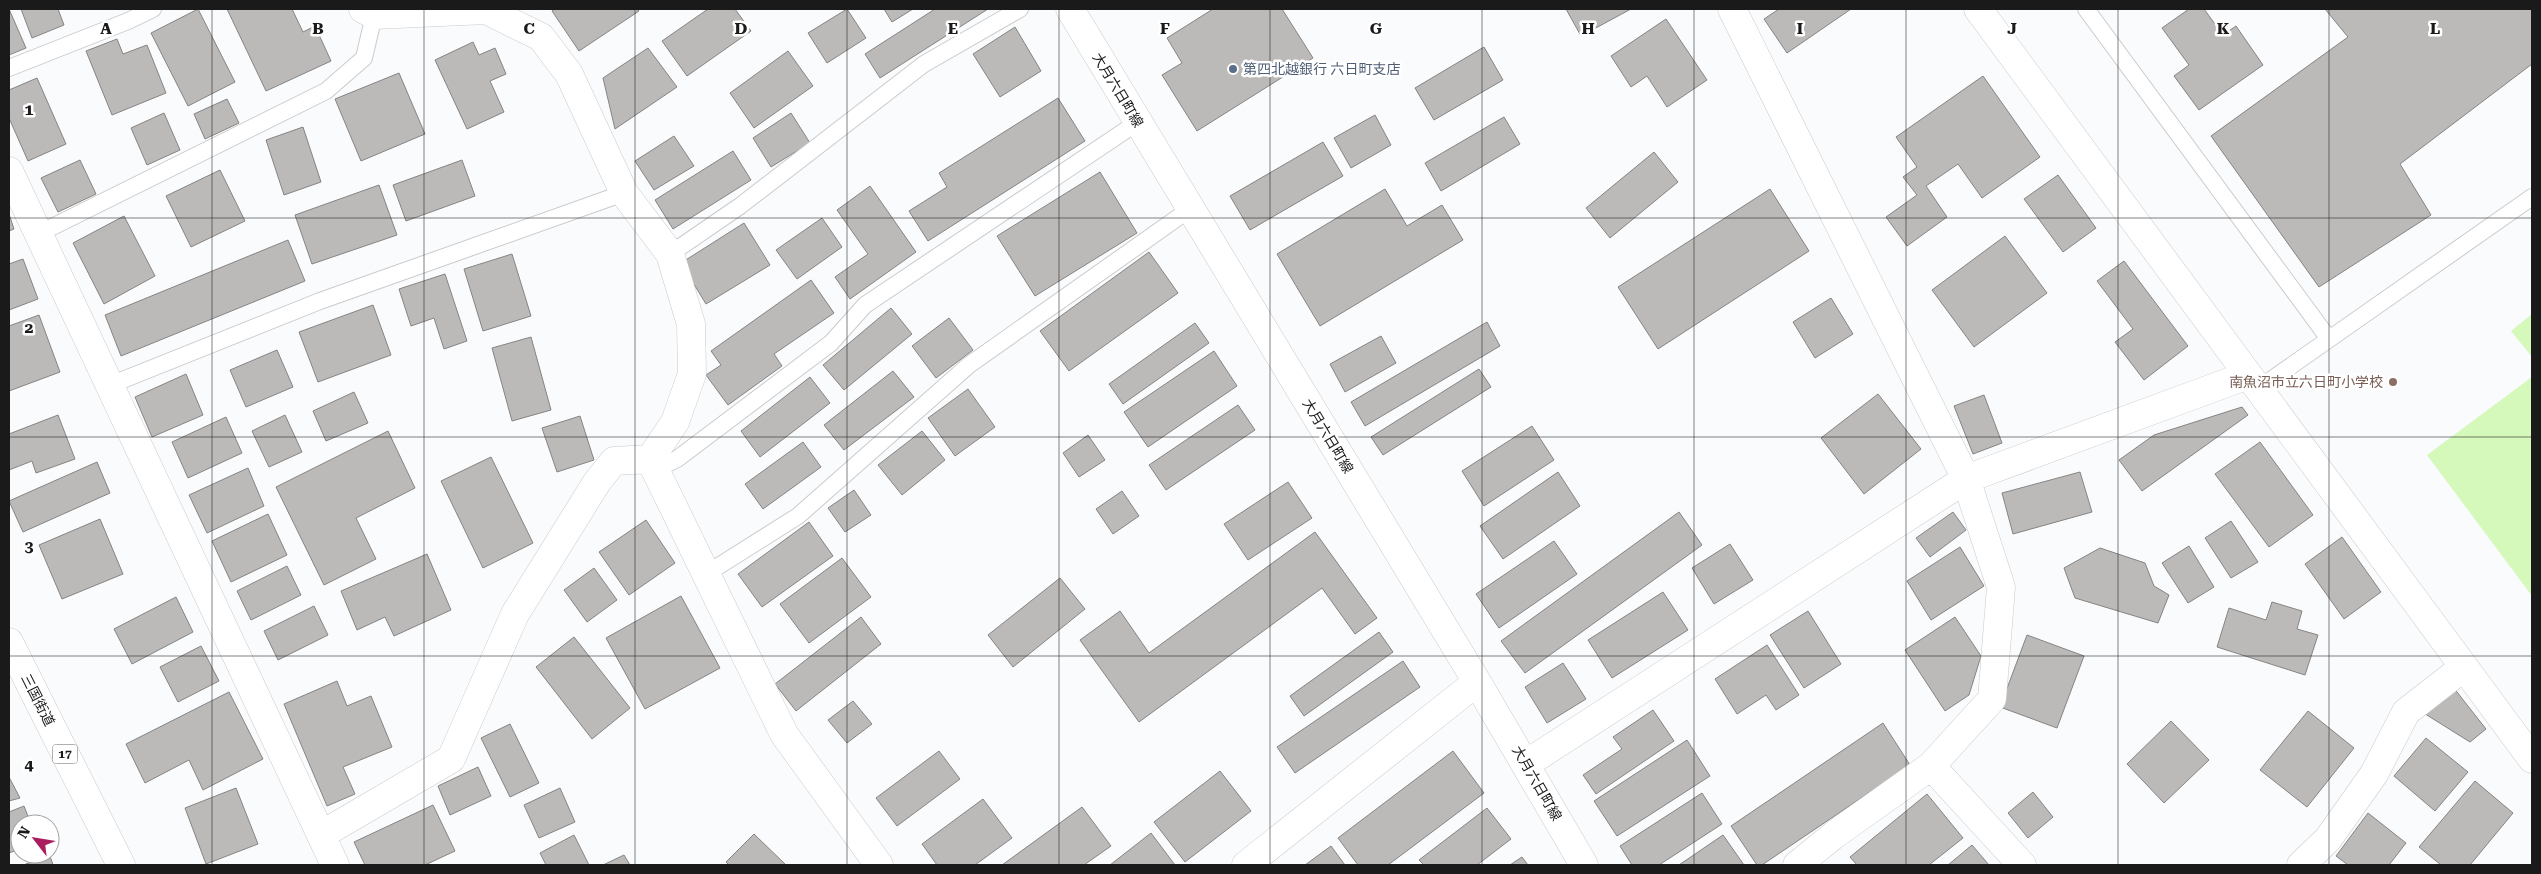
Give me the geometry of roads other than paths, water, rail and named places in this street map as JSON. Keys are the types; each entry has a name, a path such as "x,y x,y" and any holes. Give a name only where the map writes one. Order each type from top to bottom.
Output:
{"main road":[{"name":"大月六日町線","path":"1070,9 1477,682 1584,865"},
{"path":"1732,9 1966,479 2001,587 1992,700 1931,766 1834,835 1797,865"},
{"path":"1978,9 2532,759"},
{"path":"368,12 486,10 541,37 569,74 624,193 670,254 690,324 692,374 675,422 652,464"},
{"path":"9,171 335,865"},
{"path":"1526,764 1966,479 2253,382"},
{"path":"321,834 451,759 515,614 596,482 614,461 652,464"},
{"path":"652,464 784,734 879,865"},
{"name":"三国街道","path":"9,642 121,865"},
{"path":"2302,865 2328,839 2374,774 2406,712 2464,667"},
{"path":"1246,865 1477,682"},
{"path":"1931,766 2022,865"}],"lane":[{"path":"9,68 128,21 153,9"},
{"path":"670,254 740,206 924,64 1020,9"},
{"path":"2086,9 2329,339"},
{"path":"38,234 326,91 364,58 368,12"},
{"path":"652,464 677,459 831,343 865,305 1138,122"},
{"path":"110,385 320,301 624,193"},
{"path":"2253,382 2329,339 2532,197"},
{"path":"706,574 798,516 969,366 1190,209"}],"place":[{"name":"第四北越銀行 六日町支店","path":"1233,69"},
{"name":"南魚沼市立六日町小学校","path":"2393,382"}]}
